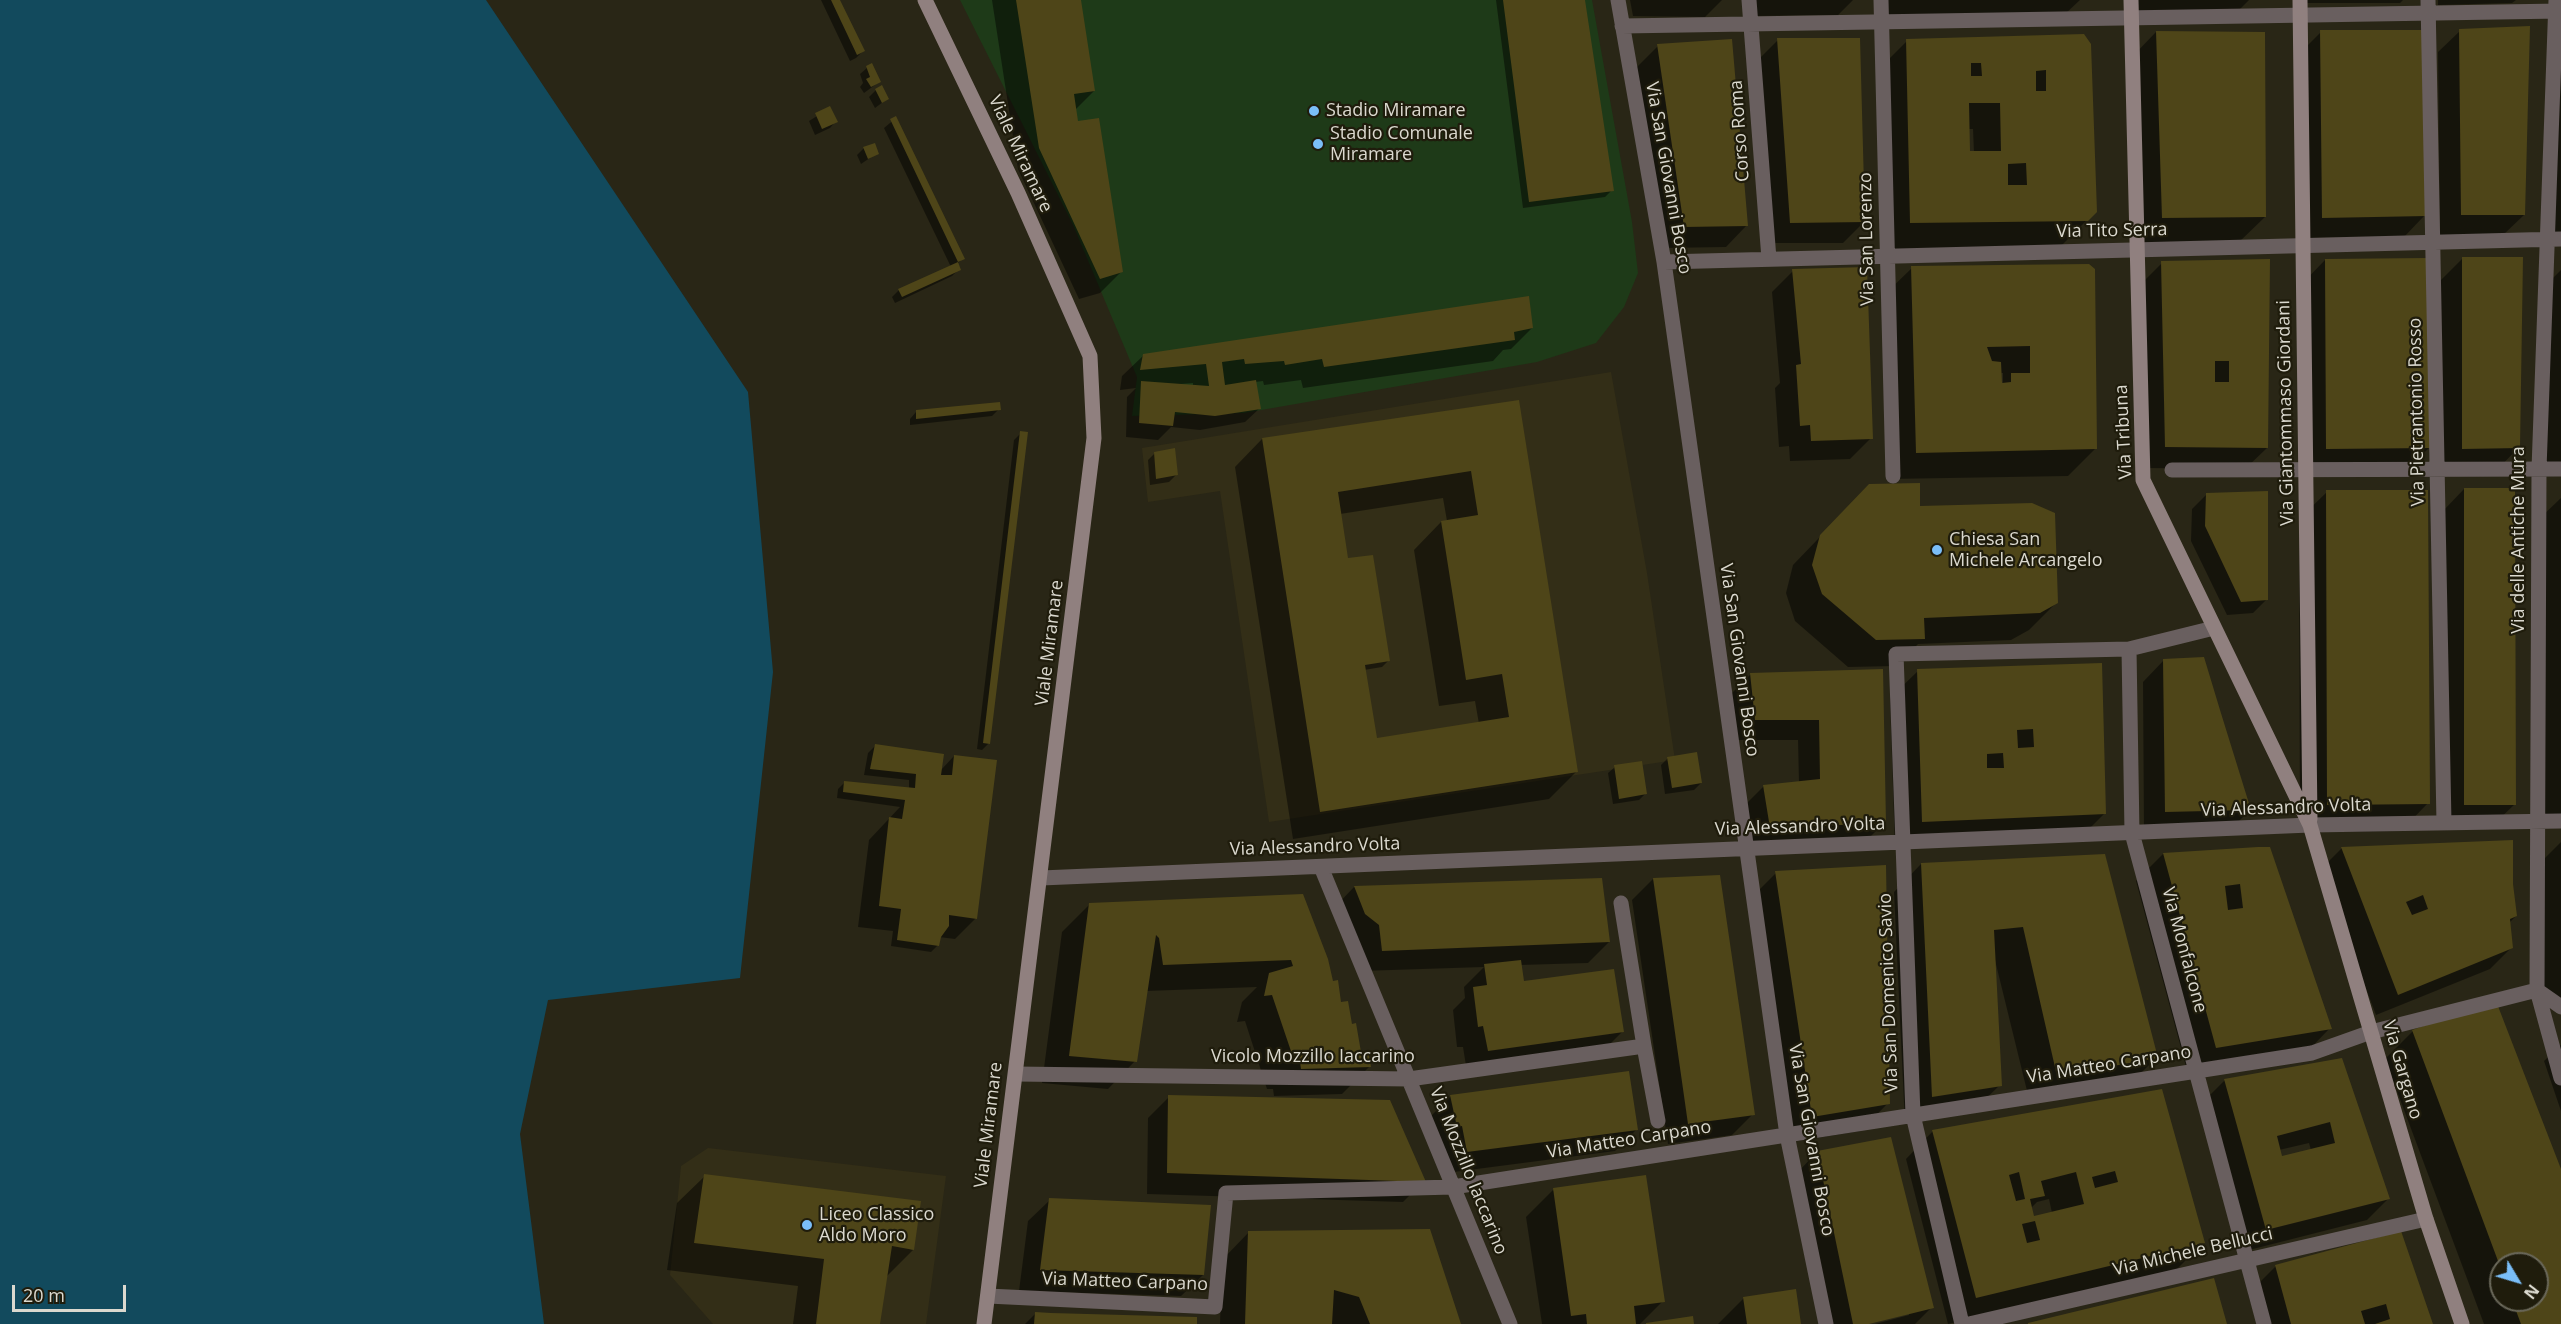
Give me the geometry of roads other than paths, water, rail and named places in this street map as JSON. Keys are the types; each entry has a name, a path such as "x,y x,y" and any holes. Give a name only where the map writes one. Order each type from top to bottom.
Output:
{"main road":[{"name":"Viale Miramare","path":"925,0 1018,193 1090,356 1094,438 984,1324"},
{"name":"Via Tribuna","path":"2131,0 2143,480 2310,825"},
{"name":"Via Giantommaso Giordani","path":"2300,8 2310,825"},
{"name":"Via Gargano","path":"2310,825 2426,1219 2462,1324"}],"street":[{"name":"Via San Giovanni Bosco","path":"1618,0 1664,262 1787,1135 1826,1324"},
{"name":"Corso Roma","path":"1749,0 1769,259"},
{"name":"Via San Lorenzo","path":"1881,0 1893,476"},
{"name":"Via Pietrantonio Rosso","path":"2428,7 2444,823"},
{"path":"1622,26 2132,18 2300,8 2557,8"},
{"name":"Via delle Antiche Mura","path":"2557,8 2553,239 2539,469 2536,990 2561,1078"},
{"name":"Via Tito Serra","path":"1664,262 2553,239"},
{"path":"2172,470 2561,469"},
{"path":"2129,650 2214,628"},
{"name":"Via San Domenico Savio","path":"1962,1324 1913,1115 1896,654 2129,650"},
{"name":"Via Monfalcone","path":"2129,650 2132,833 2264,1324"},
{"name":"Via Alessandro Volta","path":"1041,878 2310,825 2561,821"},
{"name":"Via Mozzillo Iaccarino","path":"1321,867 1510,1324"},
{"path":"1621,903 1658,1121"},
{"path":"2536,990 2561,1007"},
{"name":"Via Matteo Carpano","path":"987,1296 1215,1307 1226,1193 1453,1186 1787,1135 2312,1053 2371,1032 2536,990"},
{"name":"Vicolo Mozzillo Iaccarino","path":"1016,1074 1409,1078 1644,1046"},
{"name":"Via Michele Bellucci","path":"1969,1324 2426,1219"}],"water":[{"path":"0,0 486,0 748,392 773,672 740,978 548,1000 520,1134 544,1324 0,1324"}],"place":[{"name":"Stadio Miramare","path":"1314,111"},
{"name":"Stadio Comunale Miramare","path":"1318,144"},
{"name":"Chiesa San Michele Arcangelo","path":"1937,550"},
{"name":"Liceo Classico Aldo Moro","path":"807,1225"}]}
